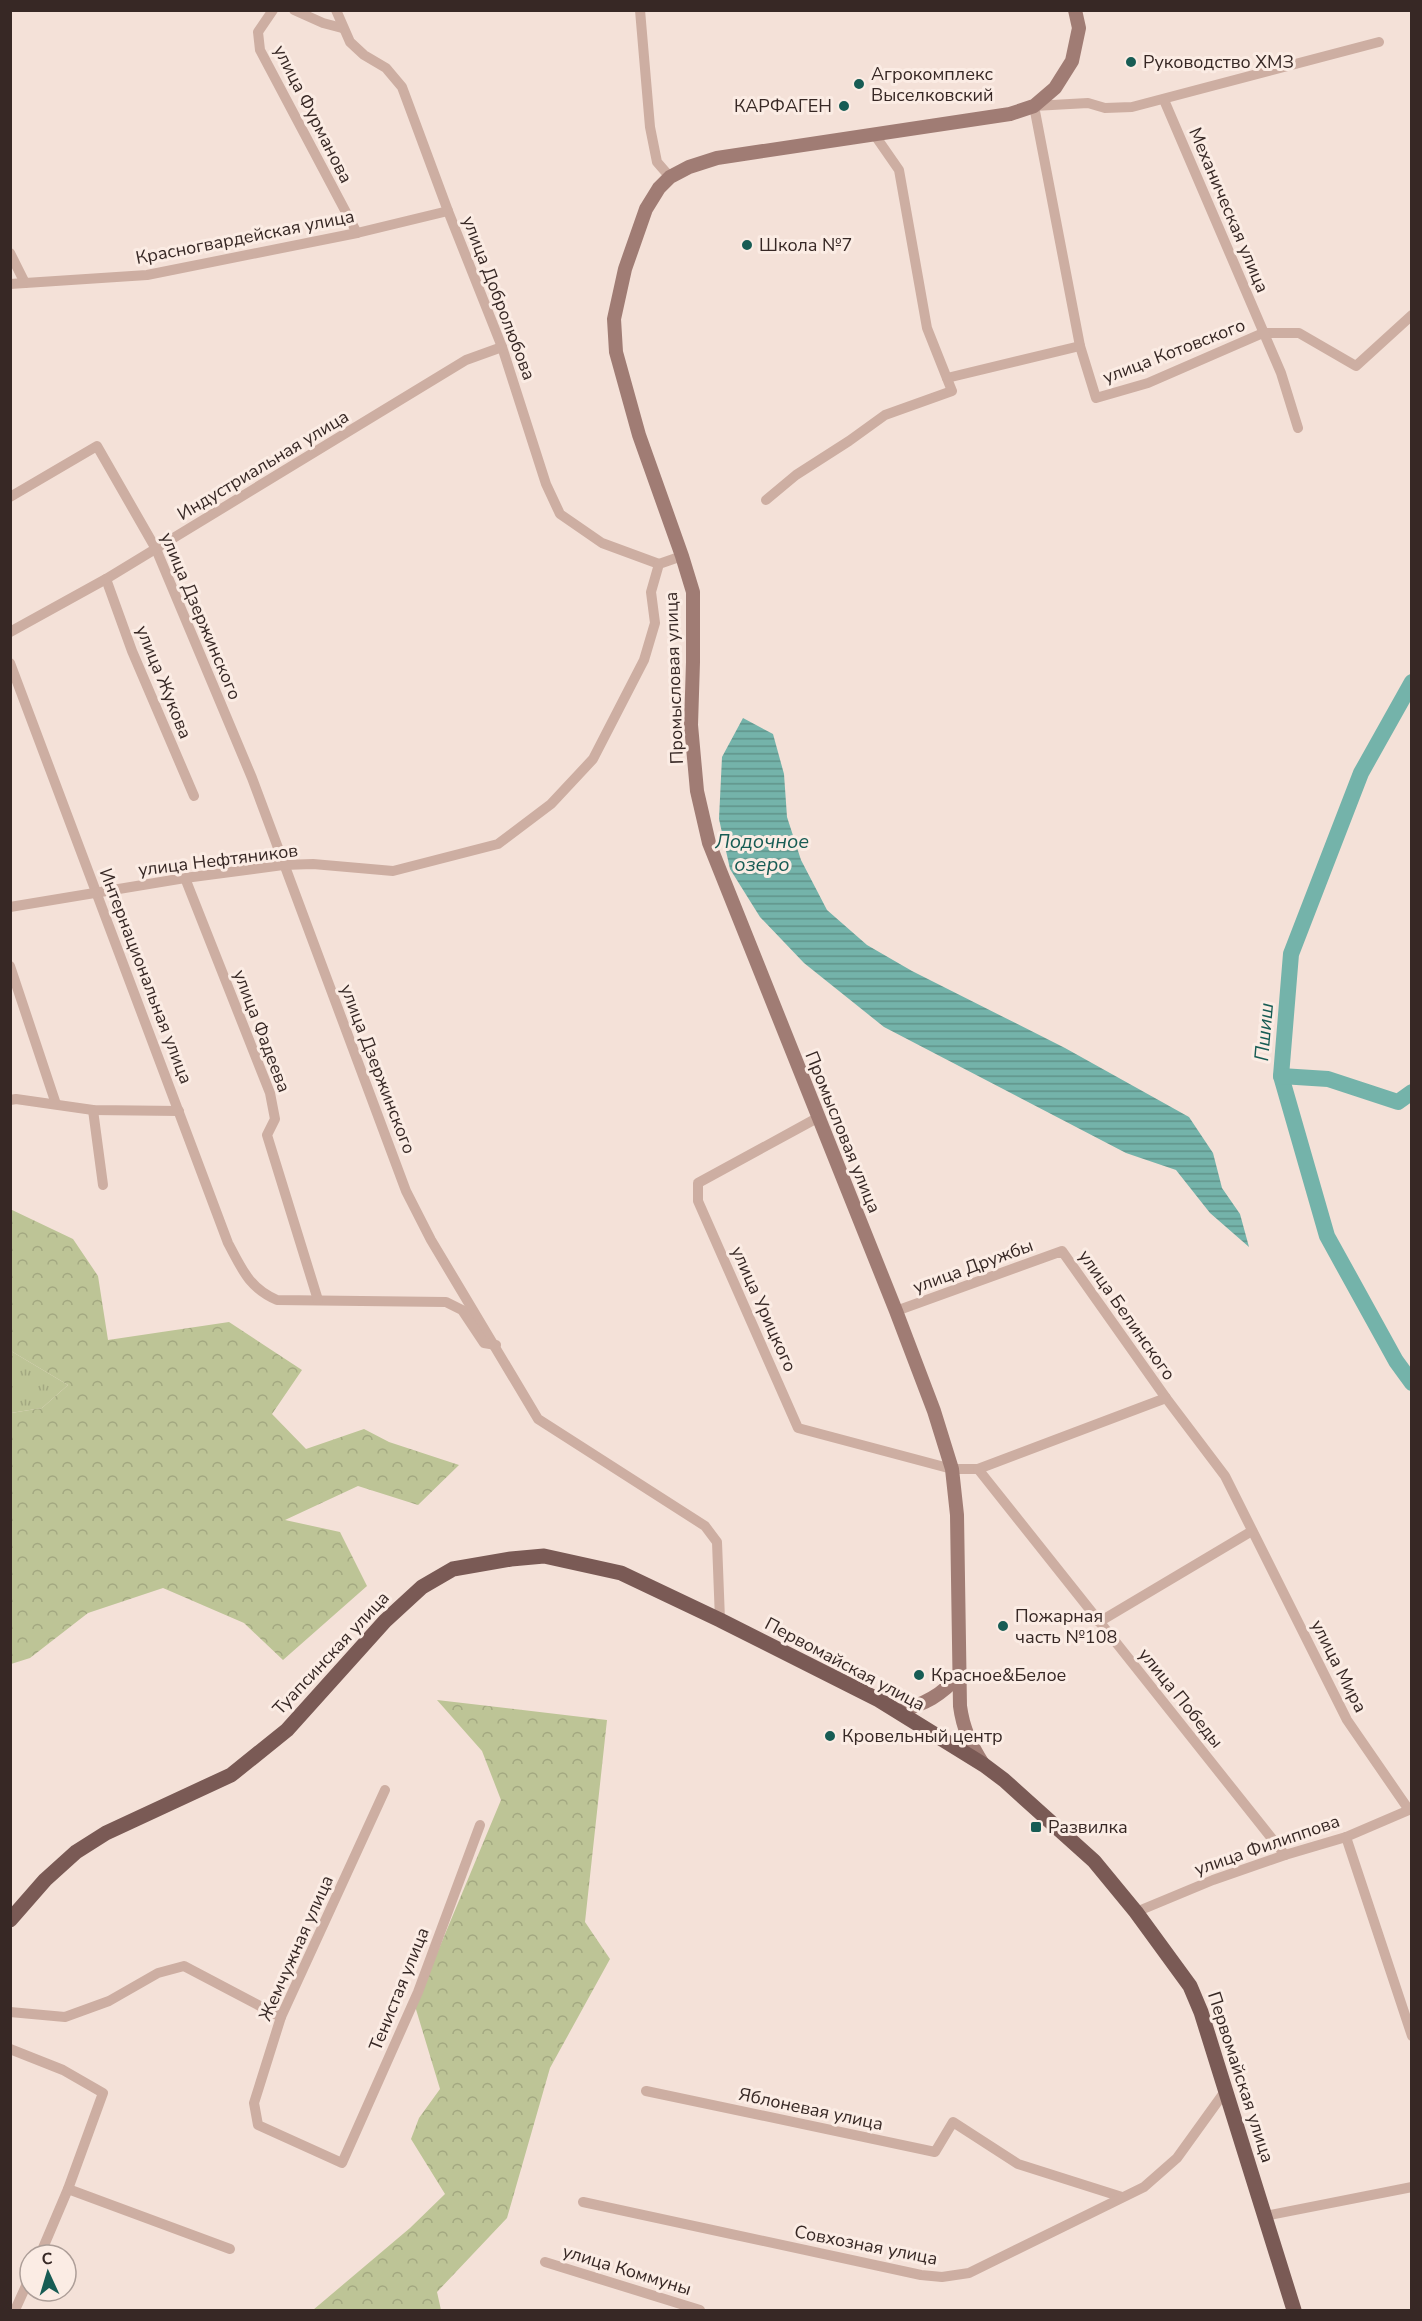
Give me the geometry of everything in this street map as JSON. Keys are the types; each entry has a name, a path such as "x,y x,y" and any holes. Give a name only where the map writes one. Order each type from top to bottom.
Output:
{"main road":[{"name":"Промысловая улица","path":"984,1765 971,1746 963,1727 960,1706 957,1515 952,1469 934,1411 896,1311 709,843 697,791 690,725 693,592 639,435 616,352 614,319 625,269 646,209 659,188 670,177 689,167 717,159 1010,114 1034,106 1055,88 1072,61 1078,28 1075,10"},
{"name":"Туапсинская улица","path":"10,1920 45,1880 76,1852 106,1833 231,1774 287,1730 385,1620 422,1587 453,1569 511,1559 544,1557 621,1573 720,1620"},
{"name":"Первомайская улица","path":"720,1620 898,1711 984,1765 1004,1780 1094,1861 1136,1912 1190,1986 1202,2012 1294,2310"},
{"path":"898,1711 917,1707 934,1699 960,1674"}],"street":[{"name":"улица Фурманова","path":"273,10 258,32 260,50 357,233"},
{"path":"294,10 323,23 342,28"},
{"name":"улица Добролюбова","path":"336,10 350,42 364,55 386,68 402,87 502,347 546,484 560,514 602,543 660,564"},
{"path":"640,10 650,127 657,162 670,177"},
{"path":"947,378 1080,346 1034,106 1088,103 1105,108 1132,107 1379,42"},
{"name":"Механическая улица","path":"1164,100 1281,373 1298,428"},
{"path":"766,500 796,475 885,415 952,391 927,328 899,170 874,134"},
{"name":"Красногвардейская улица","path":"10,284 147,275 357,233 448,211"},
{"path":"10,253 25,283"},
{"path":"1263,333 1299,333 1356,366 1412,315"},
{"name":"улица Котовского","path":"1080,346 1096,399 1148,383 1263,333"},
{"name":"Индустриальная улица","path":"10,632 106,579 466,360 502,347"},
{"name":"улица Дзержинского","path":"10,497 97,446 156,549 252,778 406,1191 431,1240 496,1345 538,1419 705,1526 717,1542 720,1620"},
{"path":"660,564 682,556"},
{"name":"улица Нефтяников","path":"10,907 284,865 313,864 393,871 498,843 551,804 593,759 644,660 655,623 651,592 660,564"},
{"name":"улица Жукова","path":"106,579 132,651 194,796"},
{"name":"Интернациональная улица","path":"10,663 228,1243 246,1277 263,1294 277,1300 318,1300"},
{"name":"улица Фадеева","path":"185,879 270,1093 275,1119 267,1135 318,1300"},
{"path":"10,966 56,1104"},
{"path":"10,1100 93,1110 179,1110"},
{"path":"93,1110 104,1185"},
{"name":"улица Урицкого","path":"819,1117 698,1183 698,1201 798,1428 952,1469"},
{"name":"улица Дружбы","path":"896,1311 1062,1251"},
{"name":"улица Белинского","path":"1062,1251 1166,1398"},
{"path":"318,1300 446,1302 462,1310 484,1343 496,1345"},
{"path":"952,1469 978,1469 1166,1398"},
{"name":"улица Мира","path":"1166,1398 1225,1476 1347,1720 1409,1810"},
{"name":"улица Победы","path":"978,1469 1285,1854"},
{"path":"1099,1622 1252,1531"},
{"name":"Жемчужная улица","path":"258,2125 254,2103 281,2017 385,1790"},
{"name":"улица Филиппова","path":"1136,1912 1213,1880 1285,1854 1346,1837 1409,1810"},
{"name":"Тенистая улица","path":"258,2125 342,2163 418,1992 480,1825"},
{"path":"1346,1837 1412,2036"},
{"path":"10,2012 65,2016 109,2001 158,1973 184,1966 281,2017"},
{"path":"10,2049 63,2070 103,2093 68,2189 44,2243"},
{"name":"Совхозная улица","path":"583,2202 921,2275 942,2277 969,2273 1144,2187 1177,2158 1226,2090"},
{"name":"Яблоневая улица","path":"646,2091 935,2152 953,2122 1018,2164 1122,2198"},
{"path":"1265,2216 1412,2187"},
{"path":"68,2189 230,2249"},
{"name":"улица Коммуны","path":"545,2262 700,2310"}],"green space":[{"path":"10,1209 73,1239 98,1276 108,1340 229,1322 302,1370 272,1414 306,1449 364,1429 389,1442 459,1465 418,1505 358,1486 285,1520 340,1532 367,1586 283,1660 244,1623 163,1588 88,1613 30,1658 11,1664 11,1413 42,1408 68,1385 11,1351"},
{"path":"11,1351 68,1385 42,1408 11,1413"},
{"path":"437,1700 607,1720 585,1922 610,1959 550,2068 507,2218 437,2292 441,2310 313,2310 410,2228 445,2194 411,2139 419,2118 440,2089 415,2006 501,1800 482,1751"}],"water":[{"name":"Лодочное озеро","path":"743,718 773,734 784,774 787,817 801,860 827,910 867,945 912,971 1065,1048 1189,1117 1213,1153 1222,1188 1240,1214 1249,1247 1210,1213 1176,1170 1126,1153 884,1027 804,963 760,917 730,869 719,819 722,757"}],"waterway":[{"name":"Пшиш","path":"1412,682 1361,773 1291,954 1281,1076 1327,1236 1396,1361 1412,1383"},
{"path":"1281,1076 1328,1079 1398,1102 1412,1092"}],"place":[{"name":"Руководство ХМЗ","path":"1131,62"},
{"name":"Агрокомплекс Выселковский","path":"859,84"},
{"name":"КАРФАГЕН","path":"844,106"},
{"name":"Школа №7","path":"747,245"},
{"name":"Пожарная часть №108","path":"1003,1626"},
{"name":"Красное&Белое","path":"919,1675"},
{"name":"Кровельный центр","path":"830,1736"},
{"name":"Развилка","path":"1036,1827"}]}
